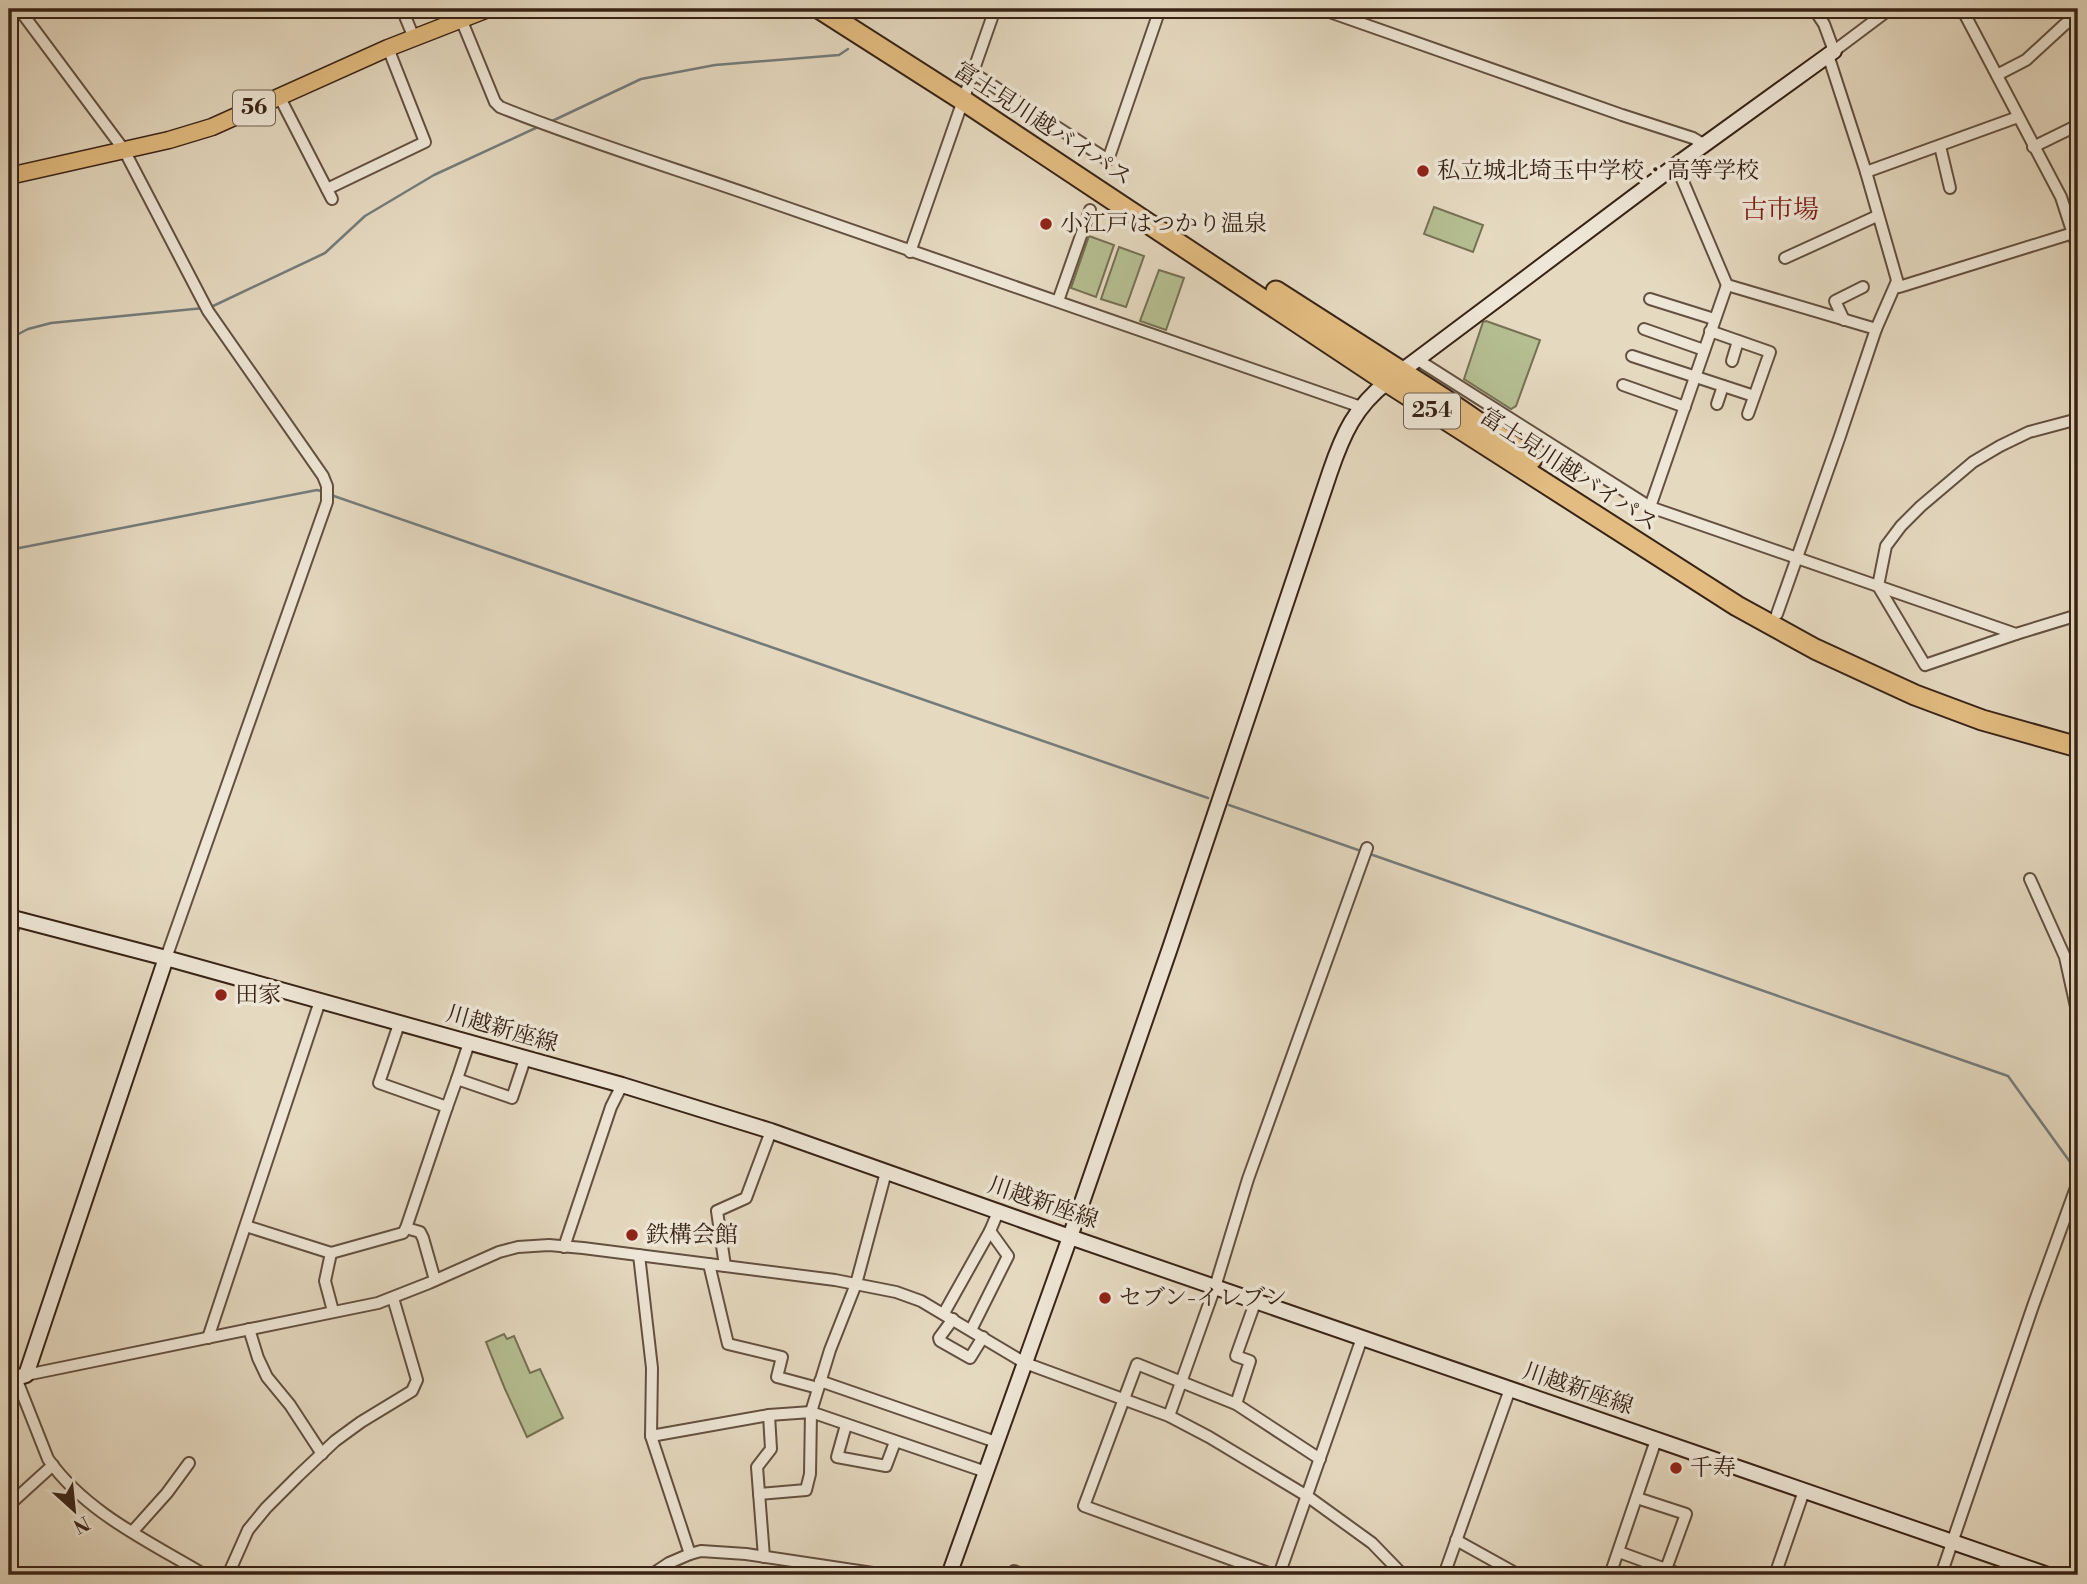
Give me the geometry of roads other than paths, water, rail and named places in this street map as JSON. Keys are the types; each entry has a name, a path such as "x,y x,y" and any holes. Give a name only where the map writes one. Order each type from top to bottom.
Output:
{"highway":[{"name":"富士見川越バイパス","path":"820,9 968,88"},
{"name":"富士見川越バイパス","path":"845,9 968,88 1681,571 1749,613 1815,649 1915,695 2007,727 2078,747"},
{"name":"富士見川越バイパス","path":"1395,377 1678,554 1777,614 1842,649 1945,693 2078,734"}],"main road":[{"name":"56","path":"9,176 169,140 212,127 388,48 488,9"}],"street":[{"path":"19,9 124,150 208,311 323,476 329,498 15,1377 42,1446 53,1465 93,1507 205,1575"},
{"path":"402,9 414,38"},
{"path":"910,252 995,9"},
{"path":"968,88 1108,160 1160,9"},
{"path":"1321,9 1693,138 1705,145"},
{"path":"1814,9 1824,24 1899,287 2074,227"},
{"path":"949,1575 1170,948 1344,433 1375,391 1676,165 1890,9"},
{"path":"1962,9 2061,197 2074,227 2078,249"},
{"path":"1997,75 2026,60 2078,14"},
{"path":"461,19 495,102 500,107 1361,407"},
{"path":"279,96 329,194 425,142 388,48"},
{"path":"1866,172 2018,117"},
{"path":"2033,146 2078,125"},
{"path":"1940,146 1951,188"},
{"path":"1650,507 1727,285 1676,165"},
{"path":"1058,301 1090,210"},
{"path":"1785,258 1877,216"},
{"path":"1777,614 1876,330 1897,281"},
{"path":"1727,285 1876,330"},
{"path":"1844,320 1835,301 1863,287"},
{"path":"1650,299 1712,325 1738,341 1770,352 1748,414"},
{"path":"1644,329 1704,350"},
{"path":"1732,361 1738,341"},
{"path":"1632,356 1754,396"},
{"path":"1418,360 1650,507 2016,634"},
{"path":"1623,385 1685,407"},
{"path":"1717,404 1723,386"},
{"path":"2078,419 2029,432 1973,462 1901,526 1886,546 1878,586 1925,665 2078,615"},
{"path":"1169,1416 1248,1179 1367,848"},
{"path":"2031,879 2065,957 2078,1016"},
{"path":"9,941 13,918"},
{"name":"川越新座線","path":"13,918 622,1085 771,1131 2048,1575"},
{"path":"2065,957 2078,952"},
{"path":"208,1338 320,1001"},
{"path":"399,1024 379,1083 447,1107"},
{"path":"246,1226 331,1253 403,1233 469,1043"},
{"path":"457,1079 512,1098 525,1059"},
{"path":"564,1247 611,1107 622,1085"},
{"path":"725,1266 717,1211 746,1198 771,1131"},
{"path":"760,1494 806,1490 810,1474 811,1412 856,1284 886,1172"},
{"path":"1941,1575 2078,1182"},
{"path":"983,1337 970,1358 939,1338 998,1212"},
{"path":"406,1228 420,1232 435,1280"},
{"path":"971,1330 1008,1256 990,1231"},
{"path":"15,1377 393,1298 499,1252 518,1247 549,1245 583,1248 856,1284 896,1292 921,1301 1025,1363 1169,1416 1209,1437 1307,1496 1372,1543 1403,1575"},
{"path":"331,1253 325,1281 333,1311"},
{"path":"639,1255 652,1368 650,1436 690,1554"},
{"path":"709,1264 728,1344 782,1357 777,1377 819,1385 996,1442"},
{"path":"228,1575 248,1531 260,1516 335,1441 416,1386 412,1361 393,1298"},
{"path":"1236,1404 1250,1361 1237,1356 1256,1300"},
{"path":"249,1329 267,1377 290,1405 322,1454"},
{"path":"1320,1459 1236,1404 1137,1364 1084,1506 1277,1575 1307,1496 1320,1459 1362,1338"},
{"path":"1444,1575 1510,1389"},
{"path":"650,1436 769,1415 811,1412 986,1472"},
{"path":"764,1557 757,1467 771,1449 769,1415"},
{"path":"846,1425 837,1457 886,1466 895,1442"},
{"path":"1610,1575 1656,1440"},
{"path":"133,1531 167,1493 189,1462"},
{"path":"9,1505 53,1465"},
{"path":"1775,1575 1804,1491"},
{"path":"1637,1498 1686,1514 1666,1569"},
{"path":"1456,1540 1519,1575"},
{"path":"651,1575 669,1563 701,1551 718,1551 886,1575"},
{"path":"1619,1552 1682,1575"},
{"path":"669,1563 673,1575"},
{"path":"792,1575 797,1563"},
{"path":"1010,1575 1013,1571 1023,1575"}],"waterway":[{"path":"891,13 896,9"},
{"path":"550,122 641,79 715,65 839,55 848,49"},
{"path":"211,307 325,253 365,216 434,175 540,126"},
{"path":"9,339 28,329 51,323 204,308"},
{"path":"9,550 317,490 325,492"},
{"path":"331,495 1208,798"},
{"path":"1229,805 1361,851"},
{"path":"1367,853 2008,1076 2078,1173"}],"place":[{"name":"私立城北埼玉中学校・高等学校","path":"1423,171"},
{"name":"小江戸はつかり温泉","path":"1046,224"},
{"name":"田家","path":"221,995"},
{"name":"鉄構会館","path":"632,1235"},
{"name":"セブン-イレブン","path":"1105,1298"},
{"name":"千寿","path":"1676,1468"}],"district":[{"name":"古市場","path":"1780,210"}]}
